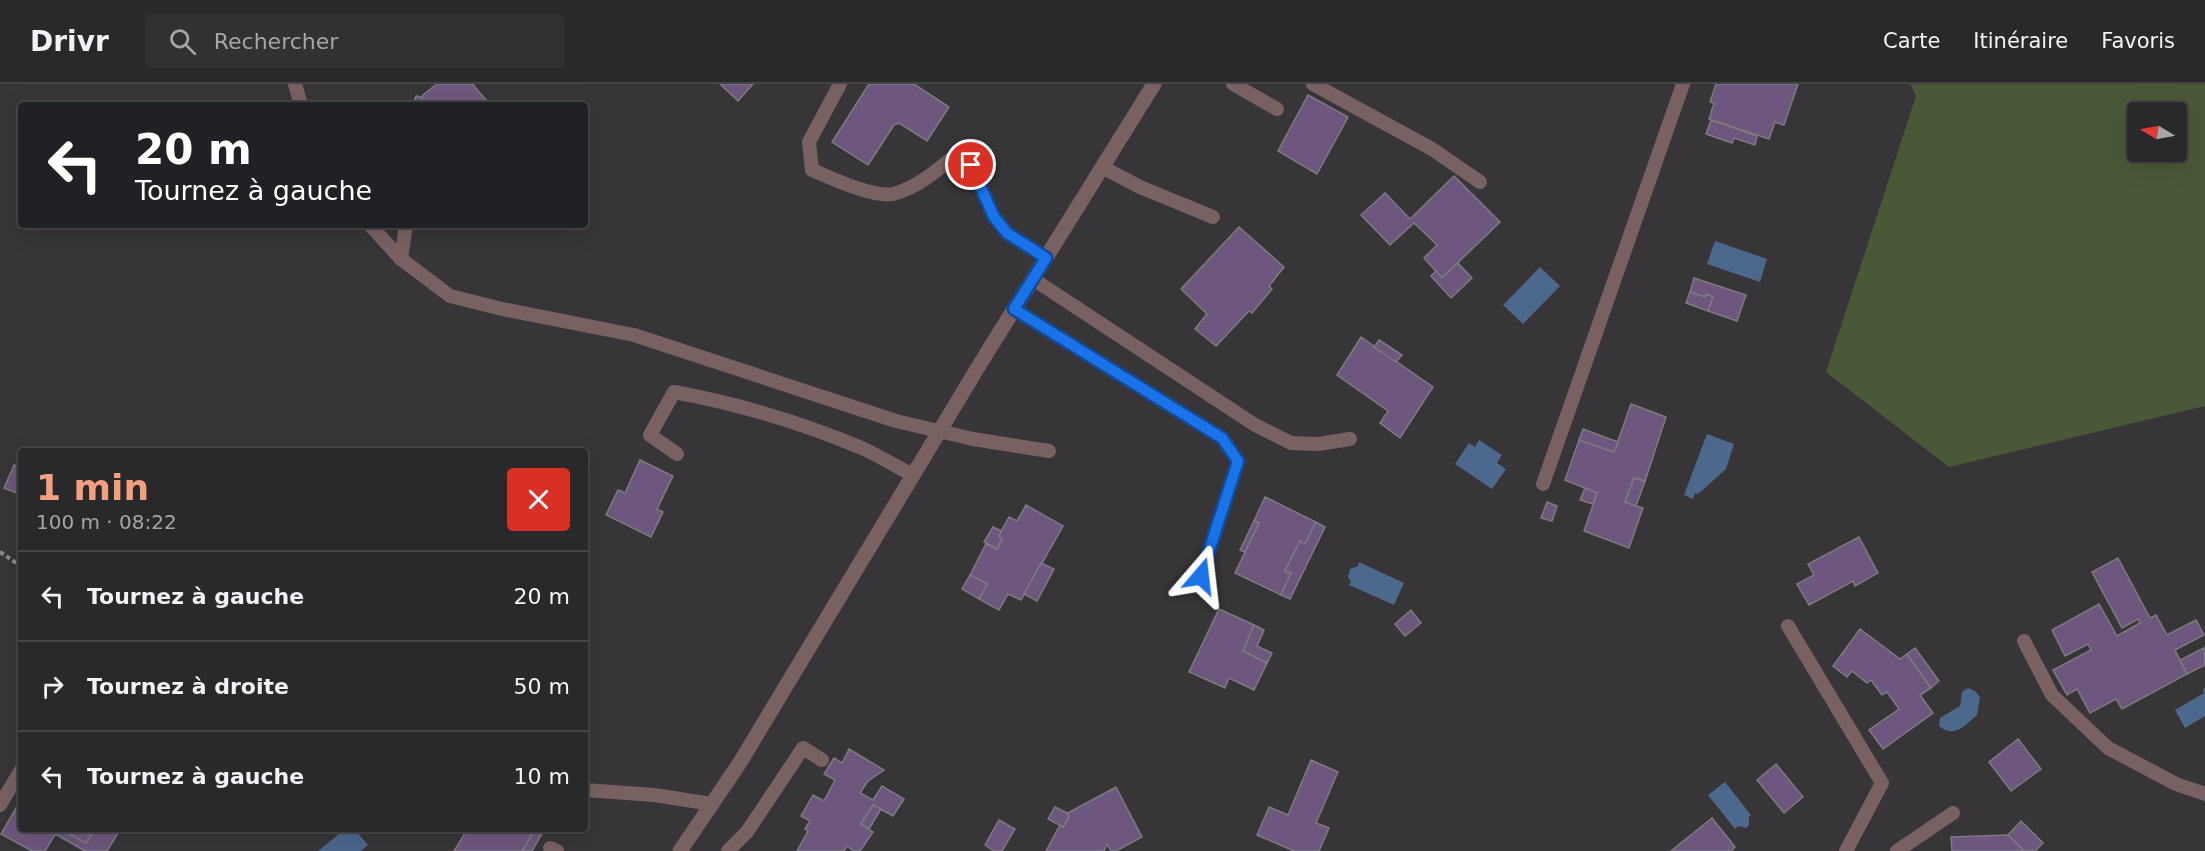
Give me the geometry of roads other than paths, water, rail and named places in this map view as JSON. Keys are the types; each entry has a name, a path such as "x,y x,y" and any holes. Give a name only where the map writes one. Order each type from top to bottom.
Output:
{"street":[{"path":"684,850 739,764 1150,85"}],"lane":[{"path":"295,84 300,102"},
{"path":"840,84 809,142 813,170 854,188 891,194 925,179 964,148 994,217 1007,233 1046,258"},
{"path":"1233,84 1277,109"},
{"path":"1313,84 1431,149 1480,182"},
{"path":"1543,484 1683,84"},
{"path":"1102,167 1140,187 1213,217"},
{"path":"373,228 400,259 450,296 502,309 634,335 865,412 973,439 1049,451"},
{"path":"400,259 405,228"},
{"path":"1033,279 1255,425 1291,443 1318,444 1350,440"},
{"path":"1014,309 1222,438 1238,461 1201,576"},
{"path":"677,454 650,435 674,392 720,401 789,421 865,450 913,476"},
{"path":"1788,626 1882,783 1846,851"},
{"path":"2024,641 2052,695 2108,748 2176,784 2205,794"},
{"path":"728,851 747,832 802,748 822,760"},
{"path":"0,806 18,775"},
{"path":"588,790 654,795 712,804"},
{"path":"1897,851 1953,813"}],"water":[{"path":"1715,241 1767,259 1760,282 1707,264"},
{"path":"1540,267 1560,286 1523,324 1503,305"},
{"path":"1707,434 1734,444 1726,469 1698,494 1695,493 1693,499 1684,495"},
{"path":"1479,440 1502,455 1497,463 1506,469 1492,489 1455,464 1469,443 1475,447"},
{"path":"1359,562 1404,583 1394,605 1349,585 1350,569 1358,566"},
{"path":"1968,688 1980,697 1977,715 1960,729 1945,730 1939,726 1940,718 1960,706 1962,692"},
{"path":"2205,688 2205,716 2185,728 2175,710 2204,693"},
{"path":"1725,782 1751,815 1746,828 1738,826 1735,829 1708,795"},
{"path":"342,832 357,832 368,845 361,851 318,851"}]}
